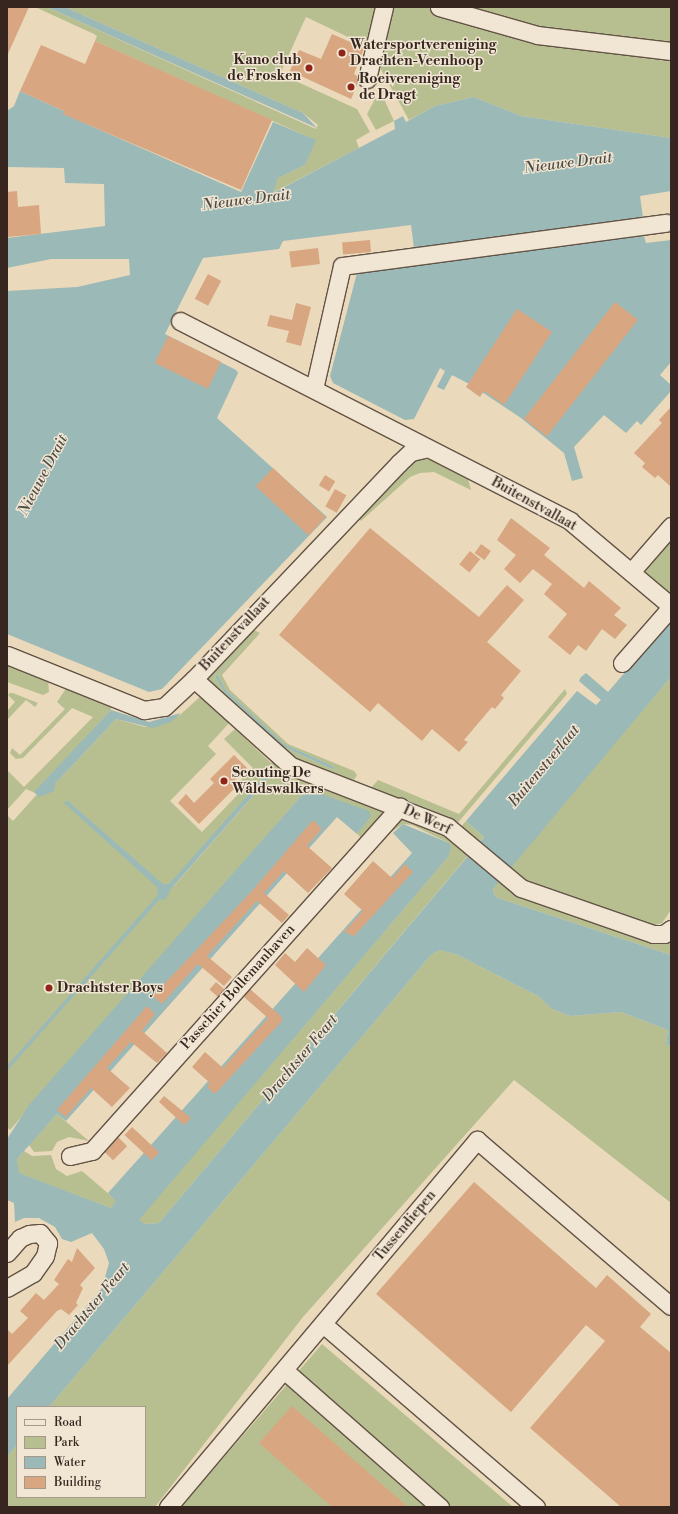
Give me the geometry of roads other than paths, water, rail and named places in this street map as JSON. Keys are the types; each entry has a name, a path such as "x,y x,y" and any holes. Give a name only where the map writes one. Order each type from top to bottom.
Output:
{"street":[{"path":"368,79 384,7"},
{"path":"439,7 500,26 583,42 671,51"},
{"path":"314,388 342,266 666,223"},
{"name":"Buitenstvallaat","path":"180,321 314,388 570,521 671,606 622,663"},
{"name":"Buitenstvallaat","path":"7,655 144,710 164,707 194,679 398,463 411,452 428,448"},
{"path":"631,572 671,526"},
{"name":"De Werf","path":"194,679 291,766 448,826 509,878 532,892 653,934 664,934 671,929"},
{"name":"Passchier Bollemanhaven","path":"70,1156 92,1151 400,807"},
{"name":"Tussendiepen","path":"168,1507 477,1140 671,1306"},
{"path":"7,1253 20,1238 29,1234 40,1233 48,1243 45,1256 33,1273 7,1288"},
{"path":"323,1324 536,1507"},
{"path":"284,1370 440,1507"}],"water":[{"path":"47,7 65,7 303,113 317,128"},
{"name":"Nieuwe Drait","path":"20,91 64,111 64,114 241,192 273,122 316,140 305,165 278,178 273,193 395,129 394,121 403,116 406,122 435,106 474,97 521,116 671,138 671,191 640,196 643,218 414,248 411,225 283,241 279,249 203,258 165,334 236,370 238,373 217,418 327,517 162,689 149,692 7,634 7,291 77,287 130,275 129,259 51,259 7,268 7,238 105,226 104,184 65,183 64,168 7,167 7,111 14,106"},
{"path":"644,236 646,243 671,240 671,362 660,375 671,385 671,391 641,425 637,421 626,433 604,415 574,447 583,478 572,481 564,453 521,418 473,386 452,375 444,390 437,387 445,371 440,368 414,419 405,420 333,383 330,376 357,273"},
{"path":"671,619 671,677 493,889 494,894 498,898 671,955 671,1047 666,1044 668,1030 621,1012 570,1016 552,1009 538,996 458,955 440,950 431,955 50,1406 16,1406 16,1446 7,1457 7,1399 102,1288 109,1263 104,1249 92,1233 71,1242 62,1239 55,1227 39,1218 24,1218 15,1222 14,1203 7,1200 7,1139 29,1105 303,794 318,793 369,811 371,816 357,834 337,817 66,1121 57,1114 17,1159 19,1173 111,1208 116,1201 108,1193 412,853 393,833 403,824 449,843 451,848 448,857 139,1220 145,1224 159,1223 484,837 466,821 577,691 596,705 601,700 579,681 581,677 586,673 608,692"},
{"path":"254,635 218,675 225,689 284,744 333,766 334,770 284,747 224,692 215,677"},
{"path":"111,710 149,722 181,713 171,722 153,728 116,719 55,784 54,791 39,797 34,792"},
{"path":"272,768 275,771 171,889 166,899 159,900 7,1071 7,1066 158,895 157,887 63,802 68,801 163,884 169,884"}],"place":[{"name":"Watersportvereniging Drachten-Veenhoop","path":"342,53"},
{"name":"Kano club de Frosken","path":"309,68"},
{"name":"Roeivereniging de Dragt","path":"351,87"},
{"name":"Scouting De Wâldswalkers","path":"224,781"},
{"name":"Drachtster Boys","path":"49,988"}],"water label":[{"name":"Buitenstverlaat","path":"544,766"},
{"name":"Drachtster Feart","path":"300,1058"},
{"name":"Drachtster Feart","path":"92,1306"}]}
